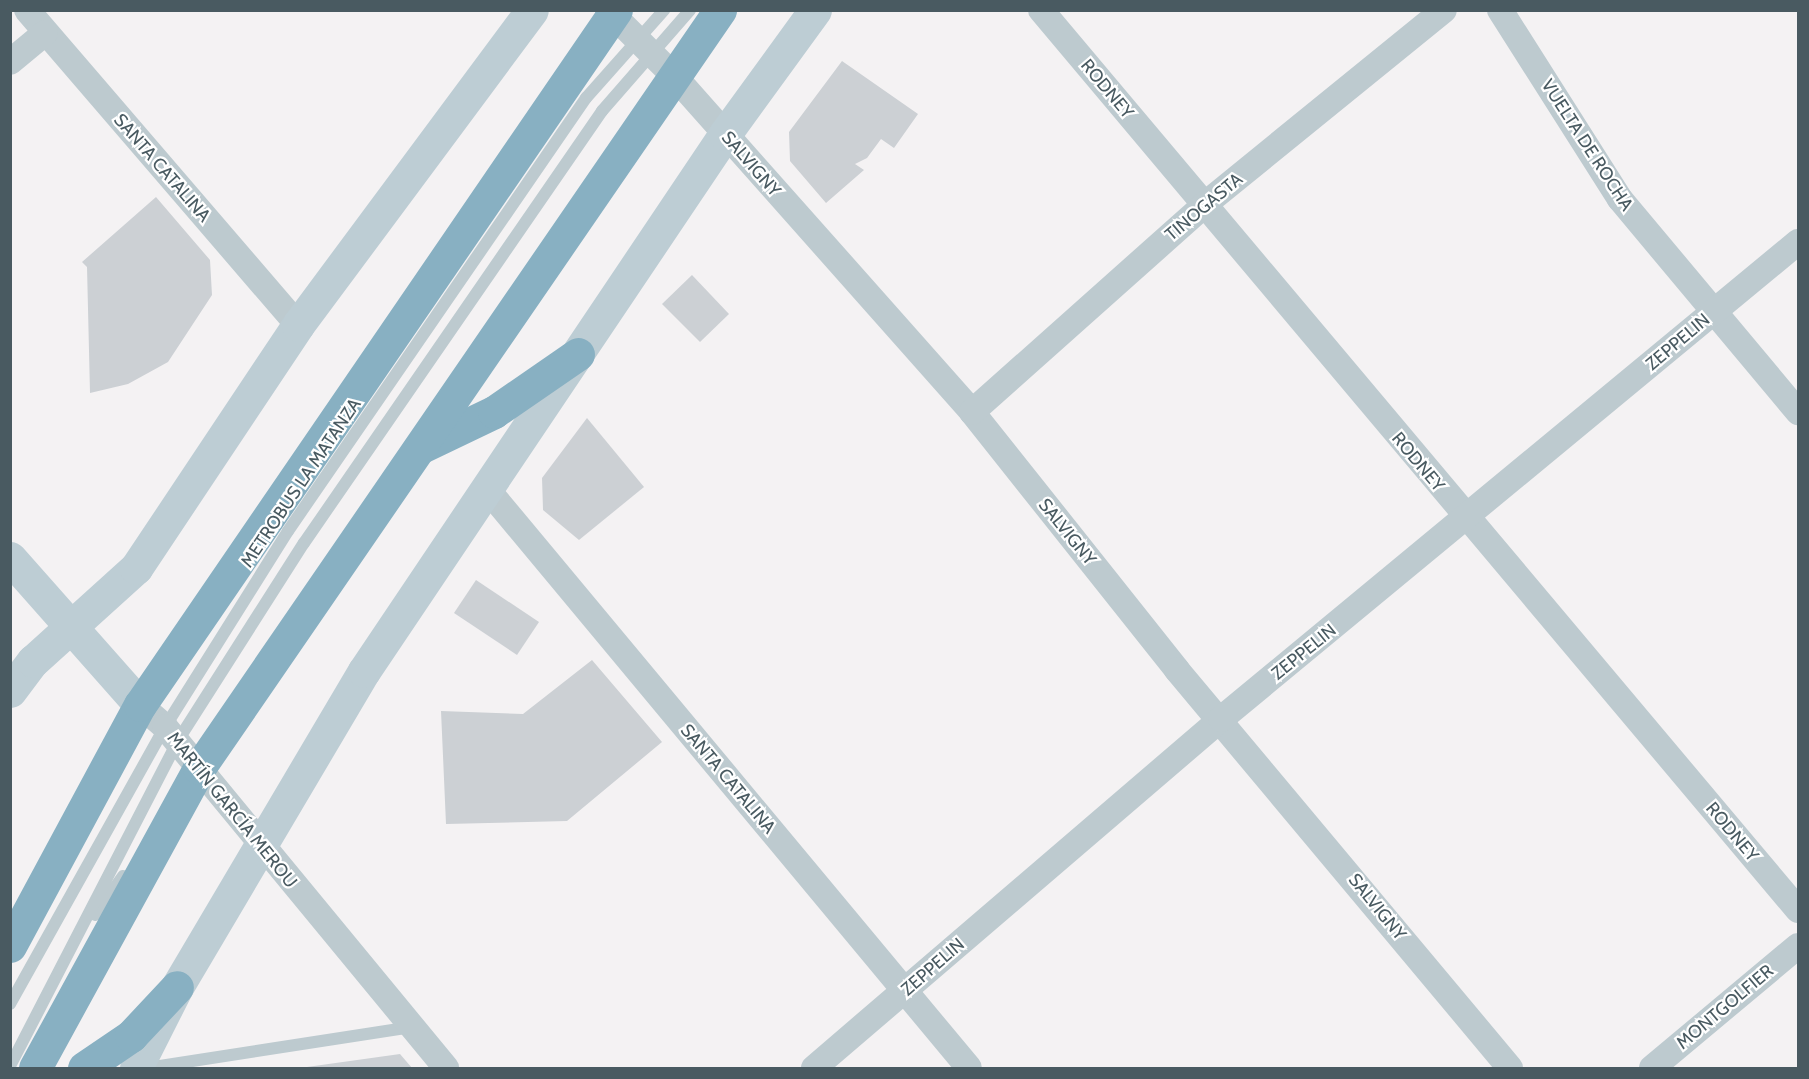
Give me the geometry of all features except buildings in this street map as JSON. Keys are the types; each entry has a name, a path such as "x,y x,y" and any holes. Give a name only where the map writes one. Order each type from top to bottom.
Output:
{"highway":[{"path":"35,1068 199,768 720,10"},
{"path":"10,946 140,705 612,12"},
{"path":"419,448 494,412 578,354"},
{"path":"84,1068 131,1036 177,987"}],"street":[{"name":"SANTA CATALINA","path":"27,10 298,325"},
{"path":"10,691 69,629 136,568 298,325 532,10"},
{"path":"136,1068 177,987 364,671 725,134 815,10"},
{"name":"RODNEY","path":"1041,10 1467,521 1798,910"},
{"name":"TINOGASTA","path":"972,412 1204,205 1444,10"},
{"name":"VUELTA DE ROCHA","path":"1500,10 1620,199 1798,412"},
{"name":"SALVIGNY","path":"612,12 675,77 972,412 1510,1068"},
{"path":"10,62 45,33"},
{"name":"ZEPPELIN","path":"814,1068 1221,718 1467,521 1798,242"},
{"name":"SANTA CATALINA","path":"487,489 969,1068"},
{"name":"MARTÍN GARCÍA MEROU","path":"10,558 69,629 140,705 171,734 259,845 446,1068"},
{"name":"MONTGOLFIER","path":"1652,1068 1798,946"}],"lane":[{"name":"METROBUS LA MATANZA","path":"10,1066 69,953 171,734 602,111 664,10"},
{"name":"METROBUS LA MATANZA","path":"10,1004 329,472 586,98 644,46 690,10"},
{"name":"METROBUS LA MATANZA","path":"69,953 199,768"},
{"path":"147,1068 411,1027"}]}
